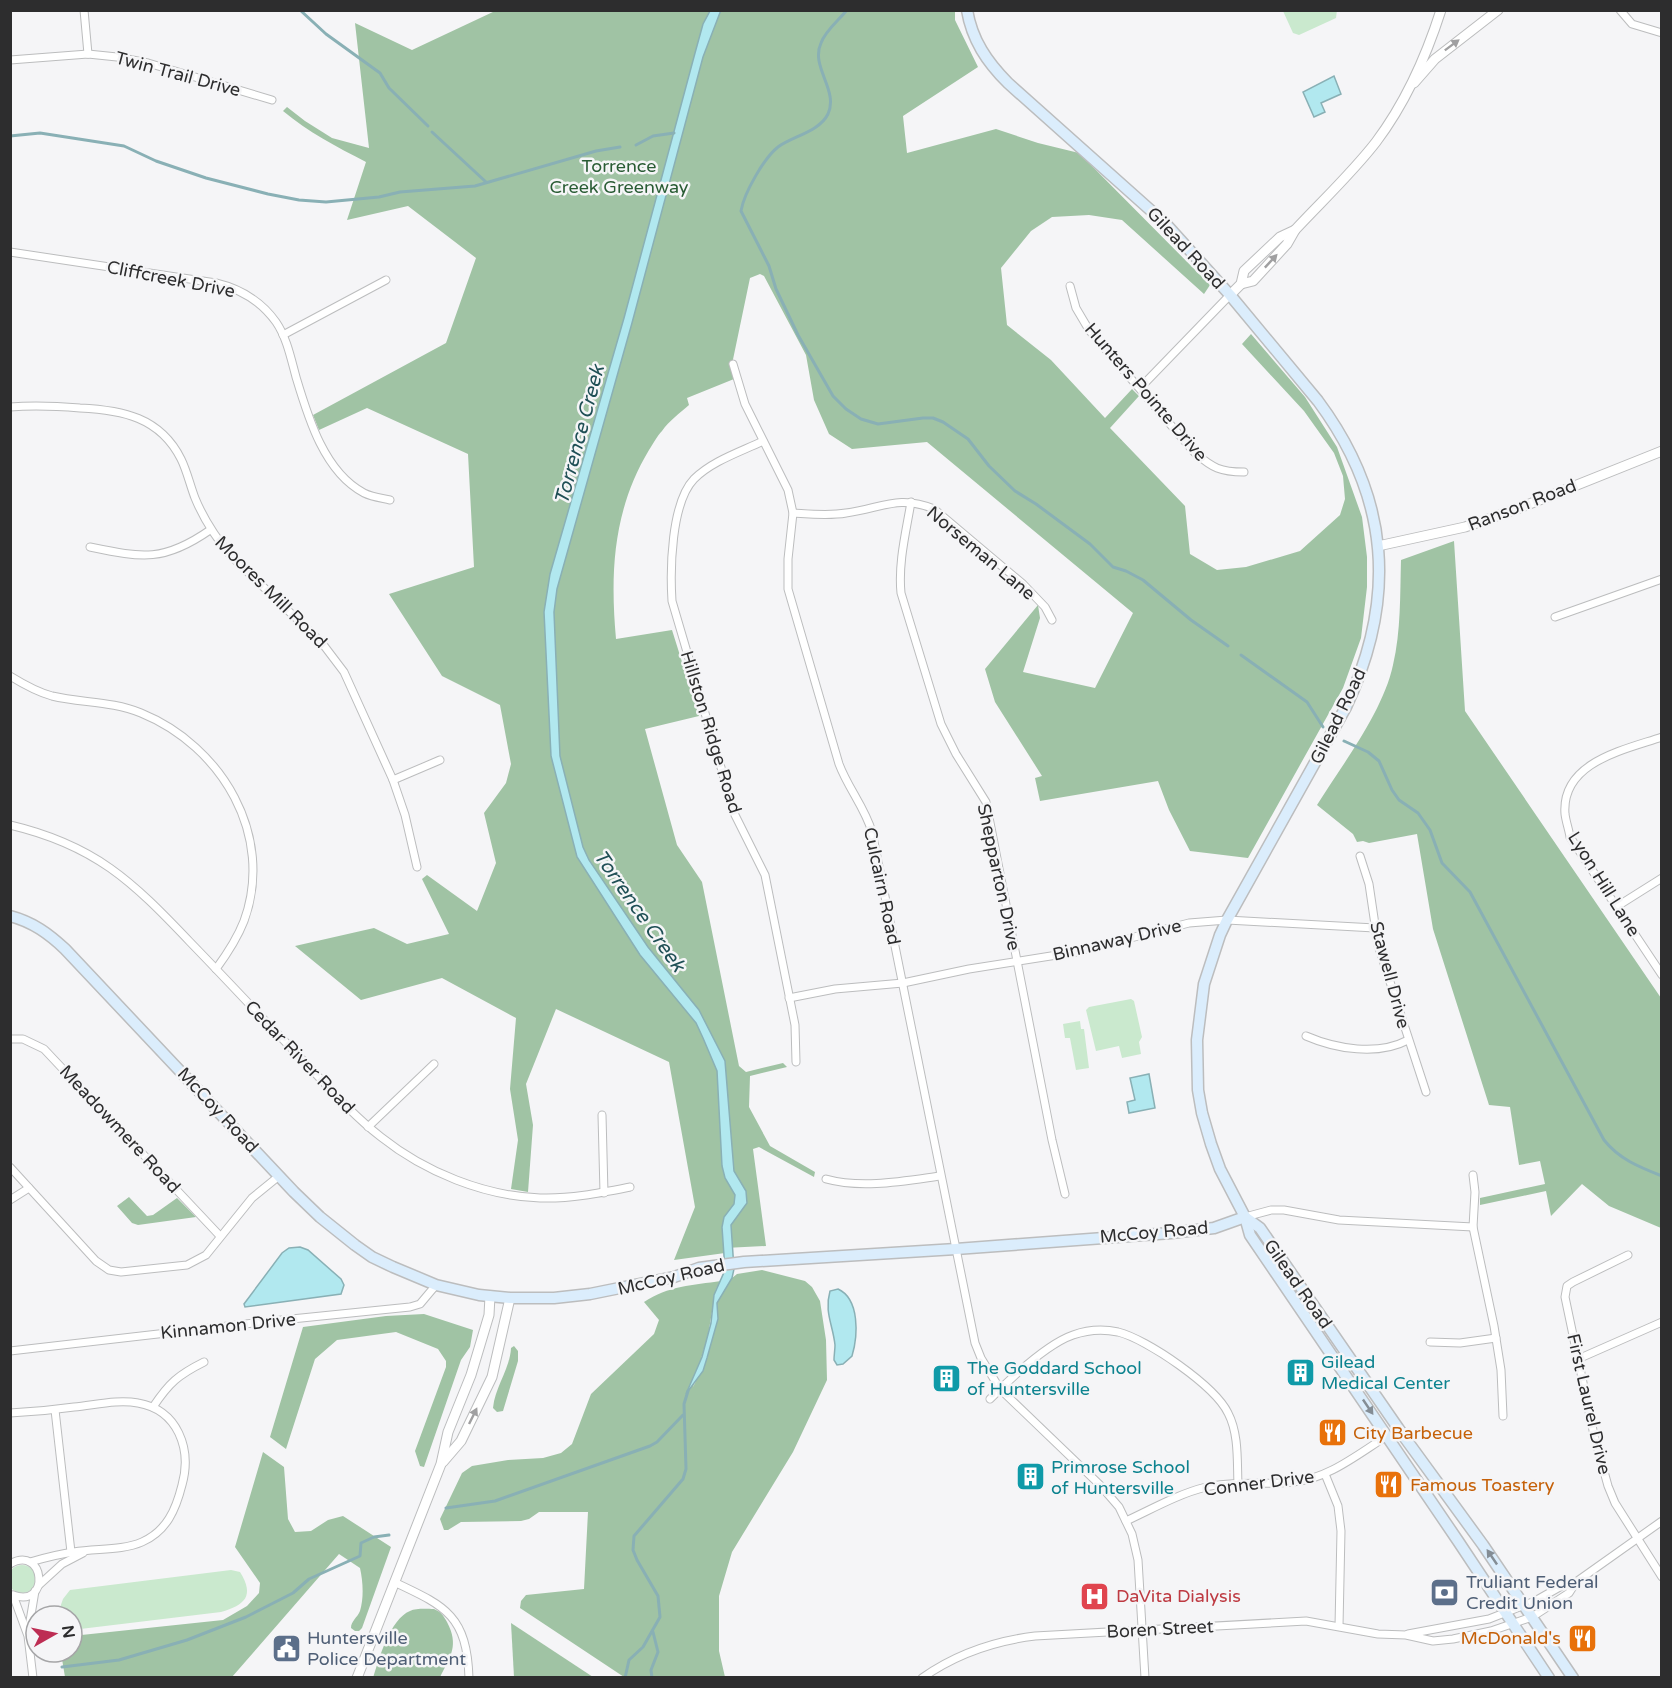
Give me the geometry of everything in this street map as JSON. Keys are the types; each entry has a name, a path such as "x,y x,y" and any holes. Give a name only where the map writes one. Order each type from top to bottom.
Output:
{"main road":[{"name":"Gilead Road","path":"967,10 977,42 998,73 1150,208 1230,295 1318,400 1342,436 1359,470 1368,497 1378,546 1380,577 1377,614 1372,637 1357,684 1333,733 1227,920 1217,944 1204,984 1197,1040 1198,1090 1210,1144 1245,1217 1250,1235 1549,1677"},
{"name":"McCoy Road","path":"10,916 31,923 65,949 279,1176 320,1216 354,1245 393,1267 436,1285 490,1296 554,1298 636,1286 718,1265 1169,1233 1214,1228 1245,1217"},
{"name":"Gilead Road","path":"1245,1217 1260,1228 1573,1677"}],"street":[{"path":"84,10 88,54"},
{"path":"1412,85 1416,72 1430,46 1441,10"},
{"path":"1140,388 1241,284 1252,281 1287,244 1295,230 1375,144 1412,85 1435,59 1498,10"},
{"path":"1620,10 1632,24 1662,33"},
{"name":"Twin Trail Drive","path":"10,60 88,54 117,57 148,63 272,100"},
{"name":"Cliffcreek Drive","path":"10,252 226,285 243,292 260,304 276,322 283,335 307,412 335,468 351,485 364,494 390,500"},
{"path":"283,335 386,280"},
{"name":"Hunters Pointe Drive","path":"1070,286 1076,308 1083,321 1195,453 1216,469 1225,472 1244,472"},
{"name":"Culcairn Road","path":"733,364 740,392 788,490 793,513 788,576 793,609 844,780 869,821 872,832 975,1343 981,1358 1000,1389 1100,1485 1119,1507 1132,1534 1138,1560 1145,1677"},
{"name":"Moores Mill Road","path":"10,407 52,406 111,410 146,422 163,435 178,453 210,530 231,556 331,652 344,672 393,780 405,815 417,867"},
{"name":"Hillston Ridge Road","path":"763,441 712,466 694,479 686,490 678,516 671,581 675,612 718,763 740,825 765,875 795,1025 796,1062"},
{"name":"Ranson Road","path":"1378,546 1466,527 1662,451"},
{"name":"Norseman Lane","path":"793,513 845,514 895,501 911,502 934,509 1023,584 1045,607 1052,620"},
{"name":"Shepparton Drive","path":"911,502 899,579 901,592 941,724 956,754 986,802 1052,1140 1065,1194"},
{"path":"90,547 131,555 158,555 174,550 210,530"},
{"path":"1555,617 1662,579"},
{"path":"10,676 49,695 105,703 142,713 186,739 222,776 243,813 251,843 254,871 245,919 235,941 216,969"},
{"name":"Lyon Hill Lane","path":"1662,737 1601,758 1588,765 1576,778 1566,798 1565,814 1570,837 1662,975"},
{"path":"393,780 440,760"},
{"name":"Cedar River Road","path":"10,825 61,840 100,860 118,873 149,900 349,1109 396,1148 425,1165 448,1176 492,1191 540,1198 568,1198 630,1187"},
{"name":"Stawell Drive","path":"1360,856 1369,884 1378,945 1426,1092"},
{"path":"1616,907 1662,878"},
{"name":"Binnaway Drive","path":"789,998 835,989 903,983 1076,952 1189,923 1227,920 1375,928"},
{"path":"1306,1036 1325,1044 1362,1048 1386,1048 1408,1040"},
{"name":"Meadowmere Road","path":"10,1039 23,1040 45,1049 220,1236"},
{"path":"368,1127 434,1064"},
{"path":"602,1115 604,1193"},
{"path":"10,1167 96,1261 109,1270 121,1272 187,1265 206,1255 252,1198 279,1176"},
{"path":"1473,1175 1475,1192 1473,1227 1496,1338 1501,1370 1503,1416"},
{"path":"826,1179 848,1183 875,1183 940,1176"},
{"path":"10,1200 29,1188"},
{"name":"McCoy Road","path":"1245,1217 1271,1210 1284,1210 1339,1220 1473,1227"},
{"name":"First Laurel Drive","path":"1628,1255 1567,1286 1565,1297 1593,1435 1608,1486 1636,1539 1662,1577"},
{"name":"Kinnamon Drive","path":"10,1351 411,1307 420,1304 436,1285"},
{"path":"357,1677 441,1464 448,1432 471,1375 489,1315 490,1296"},
{"path":"441,1464 461,1441 492,1377 510,1298"},
{"path":"1578,1359 1662,1322"},
{"path":"990,1399 1061,1340 1075,1334 1105,1330 1129,1336 1163,1355 1211,1390 1221,1401 1234,1431 1238,1485"},
{"path":"1430,1342 1460,1343 1496,1338"},
{"path":"153,1407 177,1377 204,1362"},
{"path":"10,1413 129,1402 153,1407 180,1433 186,1453 185,1476 176,1508 162,1528 142,1542 129,1546 71,1552 30,1562"},
{"path":"55,1410 71,1552"},
{"name":"Conner Drive","path":"1126,1521 1185,1493 1214,1486 1296,1482 1325,1474 1387,1436"},
{"path":"1325,1474 1338,1506 1341,1531 1339,1626"},
{"name":"Boren Street","path":"922,1677 963,1655 1005,1641 1035,1636 1306,1621 1433,1641 1473,1636 1514,1625 1532,1617 1569,1593 1576,1582 1662,1521"},
{"path":"12,1594 25,1597 62,1564 89,1551"},
{"path":"10,1564 22,1560 30,1562 37,1568 40,1574 34,1604"},
{"path":"394,1582 434,1601 457,1623 464,1642 469,1677"},
{"name":"Boren Street","path":"1406,1635 1433,1628 1467,1624 1507,1613 1565,1584 1576,1582"},
{"path":"12,1594 24,1626"}],"green space":[{"path":"1337,10 1336,18 1299,35 1293,33 1283,11"},
{"name":"Torrence Creek Greenway","path":"495,11 955,11 955,20 978,67 903,116 907,153 996,129 1079,153 1210,285 1204,294 1122,220 1089,215 1052,217 1031,231 1001,268 1007,325 1051,360 1105,418 1132,389 1139,396 1110,428 1185,506 1190,554 1217,570 1246,567 1300,551 1340,515 1345,499 1343,476 1334,453 1304,411 1242,344 1251,334 1305,397 1337,447 1362,517 1367,557 1367,587 1361,638 1343,688 1248,858 1190,851 1169,810 1158,781 1040,801 1035,778 1042,776 995,702 985,669 1038,605 1040,618 1023,672 1095,688 1133,613 927,442 852,449 829,434 814,400 806,355 764,276 760,274 750,278 731,369 734,379 687,398 689,405 658,435 628,495 621,519 614,566 614,614 616,639 672,630 699,716 645,729 677,845 702,882 739,1066 746,1072 783,1063 787,1067 750,1076 749,1107 770,1146 815,1172 814,1177 759,1147 753,1149 766,1246 725,1248 725,1253 674,1260 695,1207 669,1062 556,1009 526,1084 533,1125 528,1192 511,1189 518,1140 510,1089 516,1018 442,978 361,1000 295,946 374,928 407,944 449,934 422,879 427,875 477,911 496,863 484,813 506,783 511,764 500,705 442,676 389,594 474,567 468,454 367,408 319,430 313,415 446,343 476,258 408,206 347,220 366,162 334,145 283,111 287,107 332,138 369,148 355,23 412,50"},
{"path":"1454,541 1465,711 1661,998 1661,1228 1609,1206 1582,1184 1551,1216 1546,1191 1480,1205 1480,1198 1545,1184 1540,1161 1519,1165 1510,1107 1489,1105 1433,929 1417,834 1369,843 1357,842 1353,834 1317,805 1361,738 1388,683 1393,665 1400,613 1401,560"},
{"path":"1131,999 1134,1001 1142,1037 1139,1042 1141,1054 1122,1058 1119,1046 1096,1051 1086,1010 1089,1007"},
{"path":"1080,1021 1081,1029 1084,1029 1089,1068 1076,1070 1070,1038 1065,1038 1063,1024"},
{"path":"129,1197 147,1216 153,1215 177,1198 196,1217 138,1225 132,1223 117,1206"},
{"path":"762,1270 805,1281 812,1287 820,1301 826,1340 827,1380 793,1452 732,1552 719,1596 719,1651 725,1677 624,1677 520,1608 521,1601 526,1595 584,1589 588,1512 539,1512 521,1521 461,1522 448,1530 444,1530 440,1519 462,1473 472,1466 508,1460 543,1458 561,1453 572,1444 591,1394 654,1334 659,1320 644,1302 672,1289 721,1281 716,1289 708,1335 693,1387 707,1358 718,1319 717,1303 723,1292 737,1274"},
{"path":"424,1314 473,1330 470,1347 461,1360 424,1467 420,1466 415,1451 446,1367 446,1361 438,1349 396,1332 337,1340 315,1359 286,1449 270,1437 303,1327 386,1316"},
{"path":"514,1346 518,1351 518,1361 503,1411 497,1412 493,1408 494,1400 508,1363 511,1348"},
{"path":"263,1452 284,1467 288,1519 295,1532 311,1531 328,1520 343,1516 391,1547 359,1631 351,1628 360,1611 362,1601 360,1568 339,1554 232,1677 65,1677 63,1664 84,1664 84,1635 223,1620 247,1606 259,1593 260,1583 235,1547"},
{"path":"22,1565 32,1569 36,1579 32,1589 22,1593 12,1589 8,1579 12,1569"},
{"path":"231,1570 240,1572 247,1587 247,1593 242,1603 221,1612 84,1629 84,1604 61,1604 70,1590"},
{"path":"434,1609 444,1617 453,1637 452,1650 440,1677 373,1678 386,1640 403,1615 412,1610"},
{"path":"511,1623 593,1677 514,1677"}],"water":[{"path":"721,10 703,57 632,323 557,589 554,612 560,756 583,847 589,860 648,947 699,1010 725,1061 734,1171 746,1191 747,1203 731,1225 734,1269 732,1278 717,1303 718,1319 703,1371 686,1394 702,1357 711,1323 714,1295 725,1270 722,1227 724,1217 734,1204 735,1195 725,1178 722,1166 717,1071 696,1023 640,955 577,857 551,756 544,612 550,574 624,318 703,24 710,11"},
{"path":"1334,76 1341,94 1321,103 1325,112 1314,117 1303,92"},
{"path":"1149,1074 1155,1108 1129,1113 1127,1102 1135,1100 1130,1078"},
{"path":"300,1247 308,1250 341,1279 344,1285 341,1294 245,1307 244,1304 282,1253 289,1248"},
{"path":"838,1289 845,1294 854,1309 856,1329 852,1356 843,1364 837,1365 834,1360 835,1345 828,1299 830,1291"}],"waterway":[{"path":"300,10 326,34 380,73 389,88 428,126"},
{"path":"847,10 826,34 819,52 821,70 830,96 828,114 818,125 784,143 773,152 750,186 741,211 769,266 776,289 798,335 833,396 861,419 878,424 923,418 933,418 943,422 968,439 989,466 1015,491 1090,544 1113,567 1143,580 1191,620 1228,646"},
{"path":"432,132 486,182"},
{"path":"10,136 40,133 124,146 156,161 206,178 268,194 326,202 379,197 400,192 475,186 596,151 620,147"},
{"path":"636,145 653,136 674,133"},
{"path":"1241,655 1307,702 1323,727"},
{"path":"1344,741 1368,752 1379,761 1399,800 1418,813 1430,830 1442,863 1470,892 1604,1140 1637,1166 1662,1176"},
{"name":"Torrence Creek","path":"625,1678 629,1660 643,1647 660,1617 658,1596 633,1550 634,1536 683,1479 686,1469 684,1404 688,1391"},
{"path":"446,1508 495,1501 650,1446 657,1442 683,1415"},
{"path":"62,1667 119,1660 187,1640 246,1617 293,1593 309,1579 360,1556 361,1543 374,1537 389,1535"},
{"path":"652,1678 651,1670 658,1652 653,1632"}],"place":[{"name":"Gilead Medical Center","path":"1300,1372"},
{"name":"The Goddard School of Huntersville","path":"946,1378"},
{"name":"City Barbecue","path":"1332,1433"},
{"name":"Primrose School of Huntersville","path":"1030,1477"},
{"name":"Famous Toastery","path":"1389,1485"},
{"name":"Truliant Federal Credit Union","path":"1445,1592"},
{"name":"DaVita Dialysis","path":"1095,1596"},
{"name":"McDonald's","path":"1582,1638"},
{"name":"Huntersville Police Department","path":"286,1648"}]}
